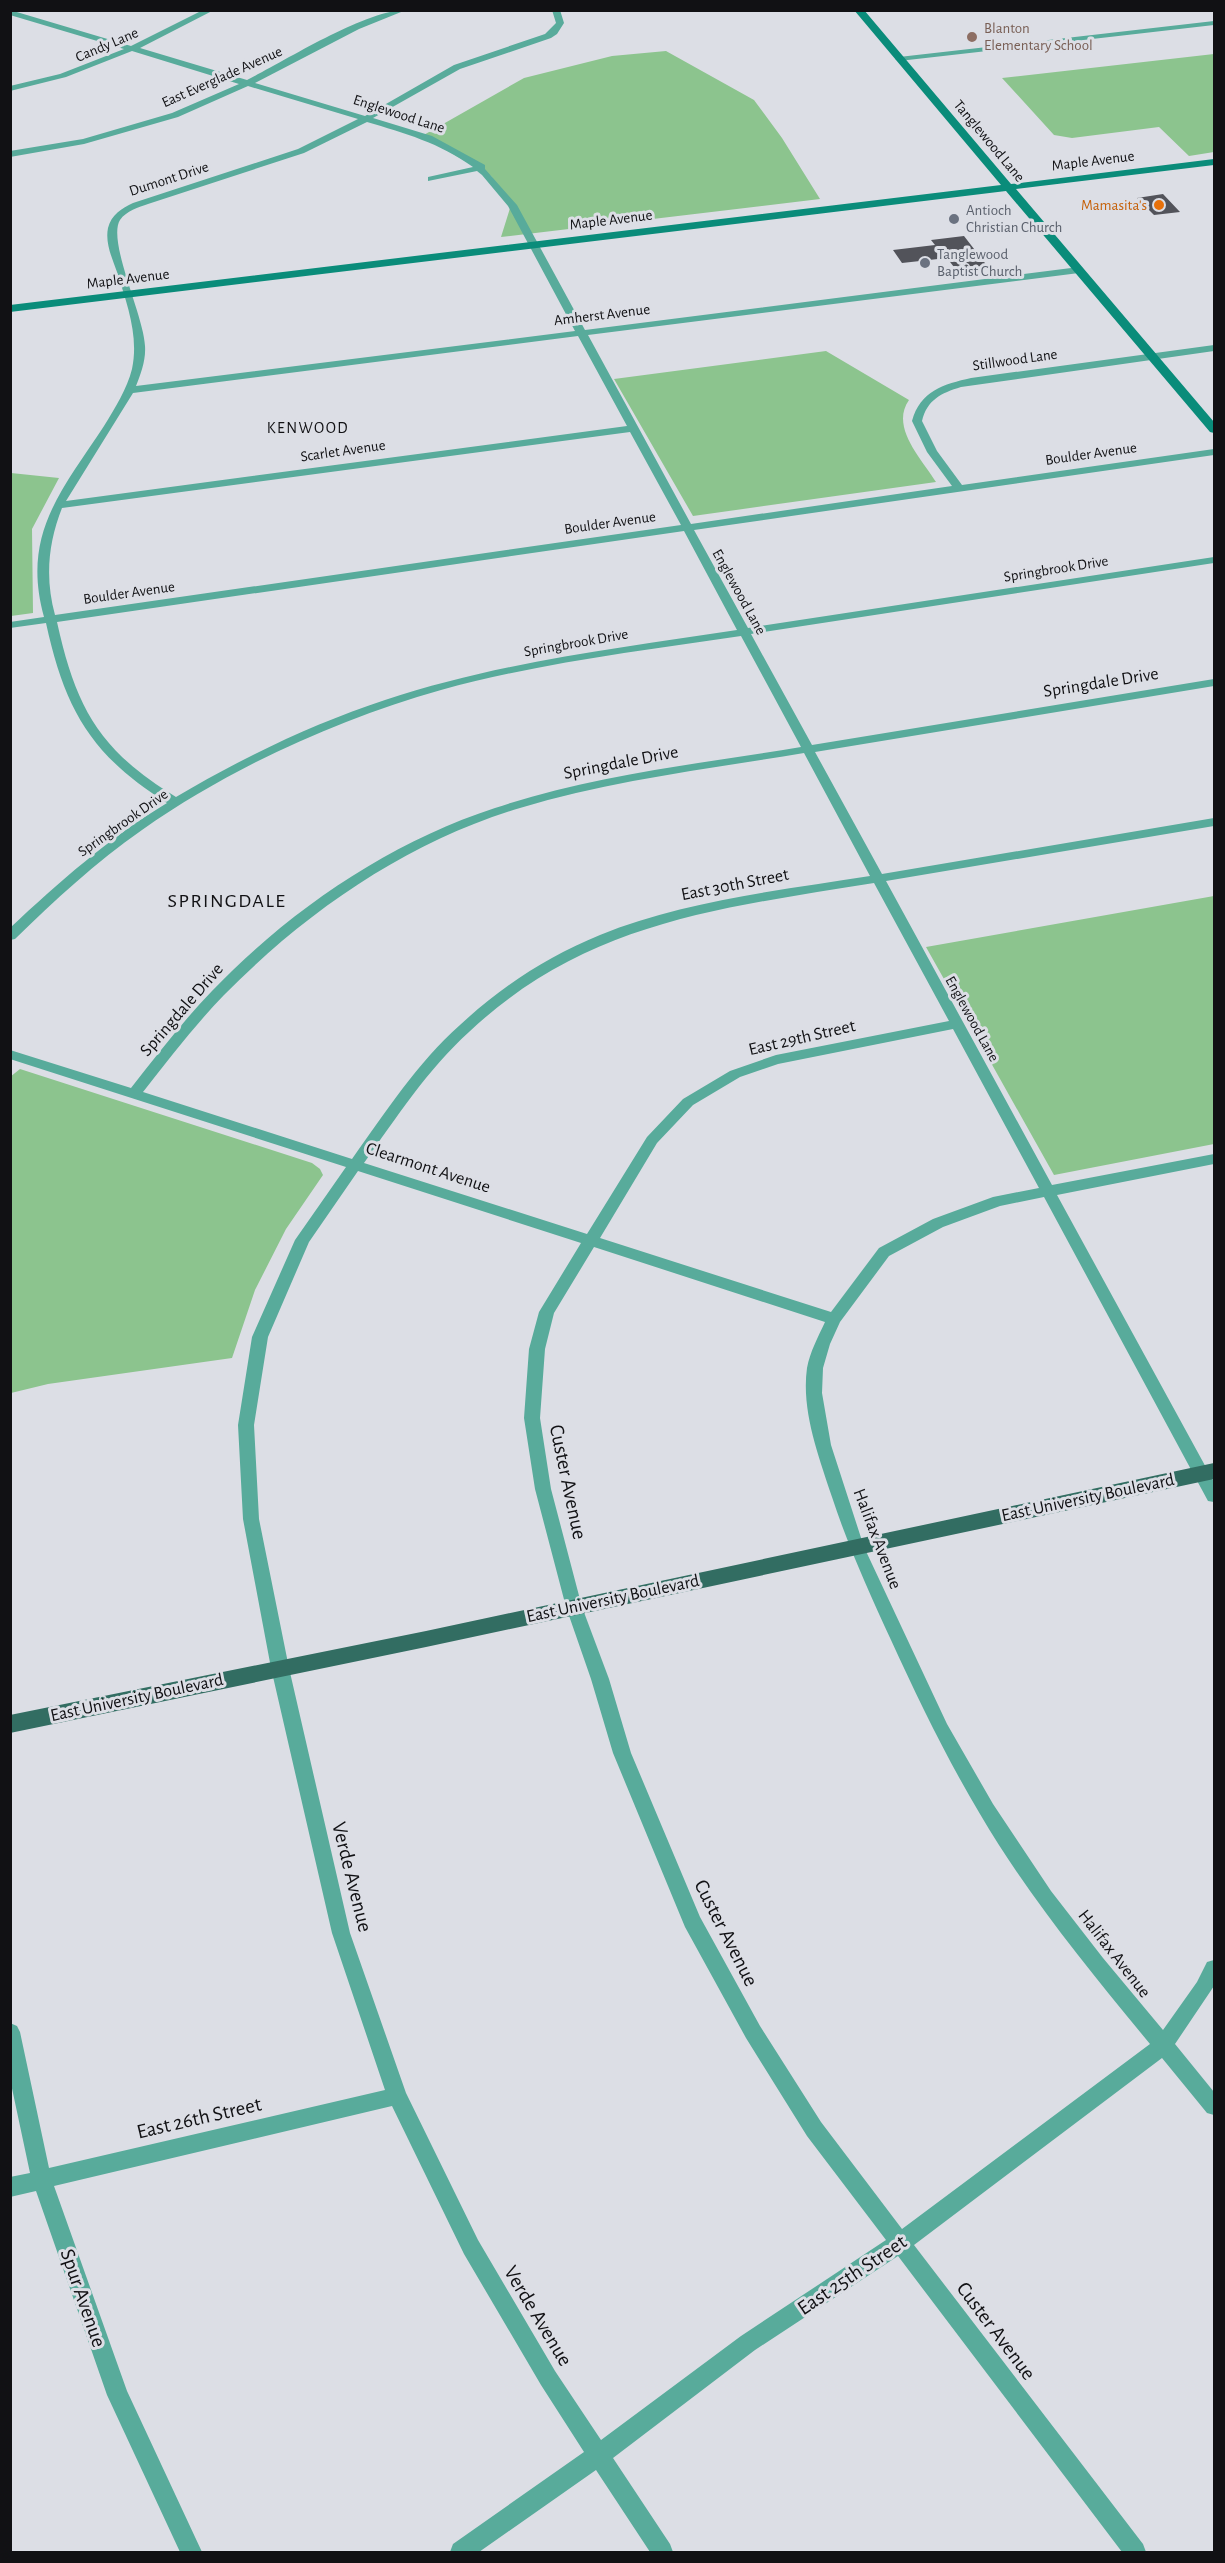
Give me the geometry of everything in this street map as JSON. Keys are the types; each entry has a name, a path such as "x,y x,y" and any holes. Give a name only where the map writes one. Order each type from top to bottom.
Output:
{"main road":[{"name":"Tanglewood Lane","path":"858,10 1215,429"},
{"name":"Maple Avenue","path":"10,309 1215,162"},
{"name":"East University Boulevard","path":"10,1724 1208,1472"}],"street":[{"name":"Candy Lane","path":"10,89 80,72 134,49 210,10"},
{"name":"East Everglade Avenue","path":"10,154 84,141 148,124 198,106 248,84 356,27 402,10"},
{"name":"Dumont Drive","path":"176,803 138,779 110,754 89,728 74,703 65,679 42,583 47,534 58,505 130,390 140,355 138,328 112,233 116,219 122,212 145,202 286,157 366,119 457,67 548,36 560,23 555,10"},
{"name":"Englewood Lane","path":"17,14 429,138 454,149 482,167 512,205 1048,1192 1208,1472 1215,1496"},
{"path":"899,59 1215,23"},
{"path":"431,179 482,167"},
{"name":"Amherst Avenue","path":"130,390 1079,270"},
{"name":"Stillwood Lane","path":"958,488 921,433 917,421 918,413 929,398 938,392 961,383 1215,348"},
{"name":"Scarlet Avenue","path":"58,505 633,428"},
{"name":"Boulder Avenue","path":"10,625 1215,452"},
{"name":"Springbrook Drive","path":"10,936 121,839 176,803 293,741 345,718 406,698 502,671 567,659 1215,560"},
{"name":"Springdale Drive","path":"134,1094 181,1034 256,956 287,928 328,898 412,848 483,816 568,791 698,766 1215,682"},
{"name":"East 30th Street","path":"355,1165 412,1087 463,1029 508,990 545,967 604,938 678,915 791,893 1215,822"},
{"name":"East 29th Street","path":"591,1241 652,1140 681,1109 707,1089 743,1071 776,1060 957,1024"},
{"name":"Clearmont Avenue","path":"10,1054 834,1319"},
{"name":"Halifax Avenue","path":"1215,1159 998,1201 938,1223 884,1252 834,1319 815,1368 814,1393 823,1445 856,1547 940,1728 987,1810 1045,1897 1162,2046 1215,2106"},
{"name":"Verde Avenue","path":"355,1165 294,1255 260,1337 246,1425 251,1519 280,1668 340,1933 398,2096 471,2247 548,2378 600,2454 662,2553"},
{"name":"Custer Avenue","path":"591,1241 547,1312 537,1349 532,1418 543,1489 574,1607 600,1679 622,1753 692,1921 753,2032 814,2129 902,2242 1135,2553"},
{"name":"East 25th Street","path":"461,2553 600,2454 748,2343 902,2242 1162,2046 1204,1988 1215,1968"},
{"name":"Spur Avenue","path":"10,2032 42,2180 118,2395 190,2553"},
{"name":"East 26th Street","path":"10,2187 398,2096"}],"green space":[{"path":"666,51 754,100 782,138 820,199 501,237 511,205 491,176 422,136 524,78 612,56"},
{"path":"1214,54 1214,152 1189,156 1159,127 1072,138 1054,135 1002,78"},
{"path":"826,351 909,400 904,410 905,431 916,453 936,482 693,516 614,379"},
{"path":"11,473 59,478 32,529 33,613 11,616"},
{"path":"1214,896 1214,1144 1054,1175 926,947"},
{"path":"20,1069 312,1163 320,1169 323,1175 286,1229 255,1290 232,1358 48,1384 11,1393 10,1077"}],"building":[{"name":"Mamasita's","path":"1163,194 1180,212 1154,215 1137,198"},
{"name":"Tanglewood Baptist Church","path":"964,236 988,267 957,271 947,258 902,263 893,250 935,245 931,240"}],"place":[{"name":"Blanton Elementary School","path":"972,37"},
{"name":"Mamasita's","path":"1159,205"},
{"name":"Antioch Christian Church","path":"954,219"},
{"name":"Tanglewood Baptist Church","path":"925,263"}],"district":[{"name":"KENWOOD","path":"308,428"},
{"name":"SPRINGDALE","path":"227,901"}]}
